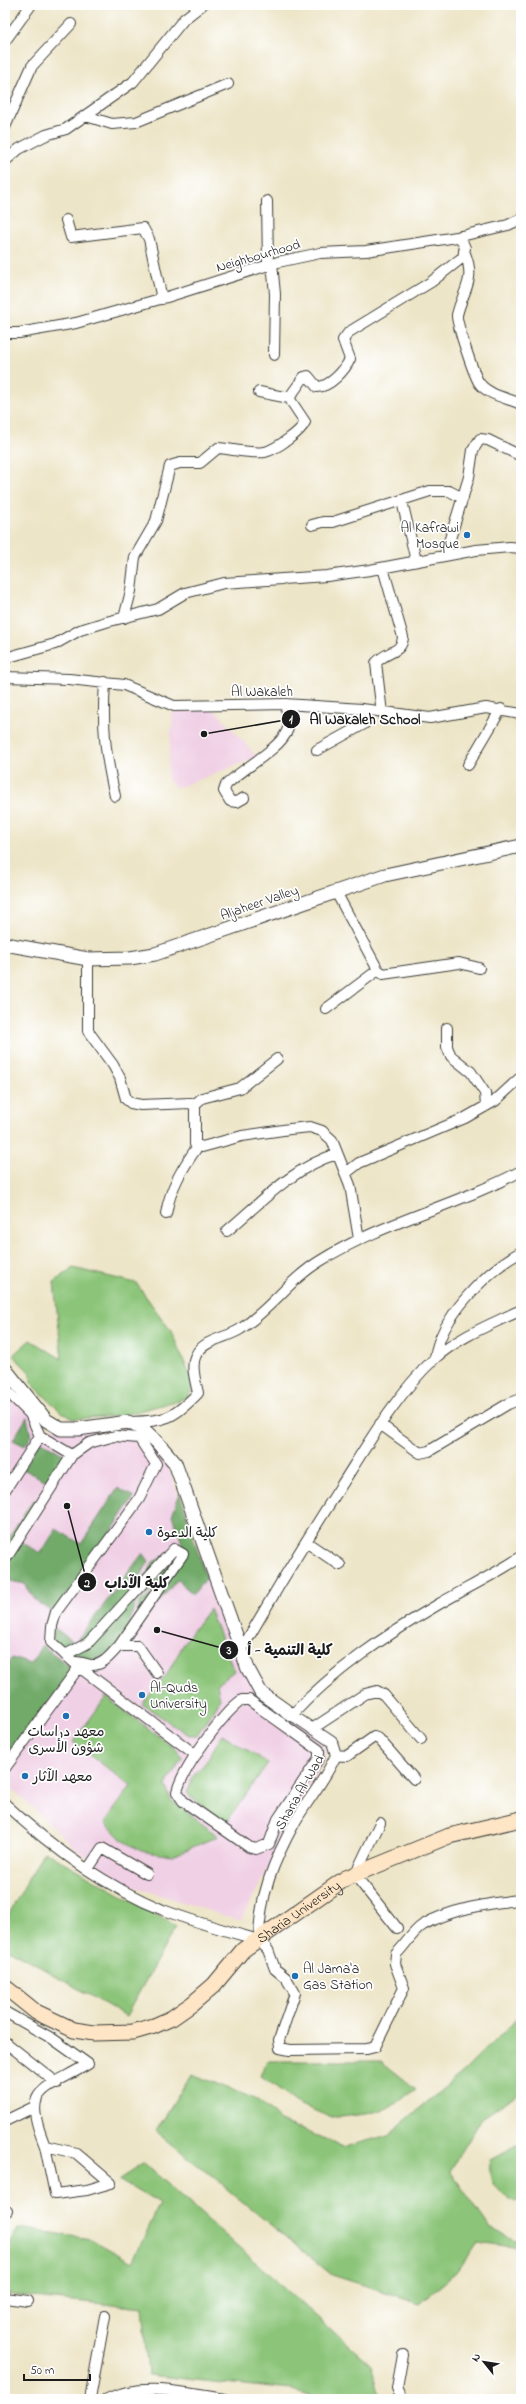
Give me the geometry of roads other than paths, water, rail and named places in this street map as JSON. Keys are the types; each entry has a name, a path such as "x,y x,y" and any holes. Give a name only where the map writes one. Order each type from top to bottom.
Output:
{"main road":[{"name":"Sharia University","path":"259,1940 346,1878 449,1836 521,1819"},
{"path":"5,1987 36,2012 74,2030 94,2033 133,2032 172,2018 214,1985 243,1950 259,1940"},
{"path":"5,1996 32,2019 63,2036 80,2041 118,2042 148,2036 175,2024 204,2004 219,1989 259,1940"}],"street":[{"path":"5,41 30,5"},
{"path":"5,160 18,149 46,135 66,129 133,82 184,18 202,5"},
{"path":"5,127 32,66 71,24"},
{"path":"86,116 112,124 136,122 228,84"},
{"path":"267,201 270,264 275,294 274,354"},
{"name":"Neighbourhood","path":"5,333 76,323 162,299 270,264 320,252 366,251 460,236 508,225 521,219"},
{"path":"66,220 71,237 143,228 149,239 162,299"},
{"path":"460,236 464,251 471,267 456,323 480,384 487,390 521,404"},
{"path":"289,398 304,377 308,376 314,380 317,387 324,387 329,383 348,365 350,359 343,340 349,332 431,282 462,257 464,251"},
{"path":"259,392 289,398"},
{"path":"124,618 131,591 135,557 156,521 170,466 180,463 200,463 218,448 265,452 292,436 302,427 304,422 302,416 293,407 289,398"},
{"path":"445,555 469,477 473,450 480,438 488,440 521,456"},
{"path":"312,525 323,522 333,522 430,491 449,491 463,498"},
{"path":"402,501 416,561"},
{"path":"5,658 55,644 80,630 158,609 185,592 224,583 327,576 383,568 445,555 510,547 521,548"},
{"path":"382,713 376,664 383,655 398,650 402,644 403,637 383,568"},
{"name":"Al Wakaleh","path":"5,677 69,679 124,684 174,706 285,704 362,709 382,713 430,718 486,708 501,709 521,714"},
{"path":"105,682 103,720 105,749 115,796"},
{"path":"244,798 237,802 230,801 224,791 226,785 287,732 289,720 285,704"},
{"path":"317,750 364,724 362,709"},
{"path":"468,765 501,709"},
{"name":"Aljaheer Valley","path":"5,944 88,959 130,958 155,954 385,875 521,846"},
{"path":"336,892 378,970 383,974 458,963 480,968"},
{"path":"88,959 88,1031 113,1065 120,1078 126,1099 131,1103 141,1105 191,1103 194,1105"},
{"path":"326,1009 378,970"},
{"path":"447,1028 447,1047 451,1056 471,1072 485,1093 486,1106"},
{"path":"194,1105 202,1098 240,1088 277,1059"},
{"path":"346,1173 359,1163 465,1118 486,1106 521,1077"},
{"path":"194,1105 195,1144 198,1146"},
{"path":"198,1146 202,1147 242,1136 310,1127 322,1130 332,1140 346,1173 350,1185 359,1239"},
{"path":"166,1214 168,1198 175,1182 198,1146"},
{"path":"227,1231 276,1190 318,1160 337,1154"},
{"path":"5,1369 46,1420 61,1429 78,1429 128,1422 160,1421 183,1409 198,1393 194,1366 195,1356 202,1347 240,1330 319,1262 359,1239 488,1189 521,1171"},
{"path":"435,1358 437,1343 455,1311 501,1263 521,1252"},
{"path":"242,1649 306,1542 380,1424 435,1358 467,1337 521,1310"},
{"path":"5,1389 30,1414 40,1436 72,1455"},
{"path":"380,1424 420,1453 508,1404 521,1399"},
{"path":"128,1422 143,1429 158,1442 175,1463 248,1669 261,1693 292,1715 316,1689 366,1651 438,1604 521,1556"},
{"path":"5,1490 40,1436"},
{"path":"5,1560 72,1455 89,1443 115,1436 139,1438 156,1464 139,1499 56,1612 52,1626 51,1642 76,1665 196,1755"},
{"path":"306,1542 340,1565"},
{"path":"5,1768 76,1665 82,1661 92,1665 102,1663 119,1646 184,1554 174,1549 88,1643 65,1655"},
{"path":"119,1646 138,1646 157,1673"},
{"path":"312,1729 365,1694 377,1691 384,1695 421,1739"},
{"path":"242,1700 249,1700 313,1745 319,1750 320,1758 278,1819 269,1844 256,1849 250,1847 179,1796 177,1792 179,1782 196,1755 233,1706 242,1700"},
{"name":"Sharia Al-Wad","path":"259,1940 259,1918 265,1888 295,1822 336,1755 332,1742 292,1715"},
{"path":"336,1755 347,1756 374,1738 379,1739 414,1779"},
{"name":"Sharia University","path":"5,1804 37,1834 88,1869 163,1910 259,1940"},
{"path":"380,1823 355,1875 396,1928"},
{"path":"88,1869 102,1848 147,1874"},
{"path":"259,1940 268,1950 275,1969 286,1978 295,1993 279,2040 280,2048 290,2050 367,2049 375,2047 404,1988 395,1964 396,1954 422,1926 444,1915 504,1901 521,1900"},
{"path":"5,2012 53,2040 88,2064 41,2092 35,2100 34,2107 45,2146 55,2194 87,2190 111,2183 76,2153 45,2146"},
{"path":"5,2042 57,2083"},
{"path":"5,2121 34,2107"},
{"path":"5,2298 28,2301"},
{"path":"90,2399 105,2316"},
{"path":"402,2399 397,2388 403,2355"},
{"path":"107,2399 132,2391 151,2390 225,2399"}],"place":[{"name":"Al Kafrawi Mosque","path":"467,535"},
{"name":"Al Wakaleh School","path":"204,734"},
{"name":"كلية الآداب","path":"67,1506"},
{"name":"كلية الدعوة","path":"149,1532"},
{"name":"كلية التنمية - أ","path":"157,1630"},
{"name":"Al-Quds University","path":"142,1695"},
{"name":"معهد دراسات شؤون الأسرى","path":"66,1716"},
{"name":"معهد الآثار","path":"25,1776"},
{"name":"Al Jama'a Gas Station","path":"295,1976"}]}
